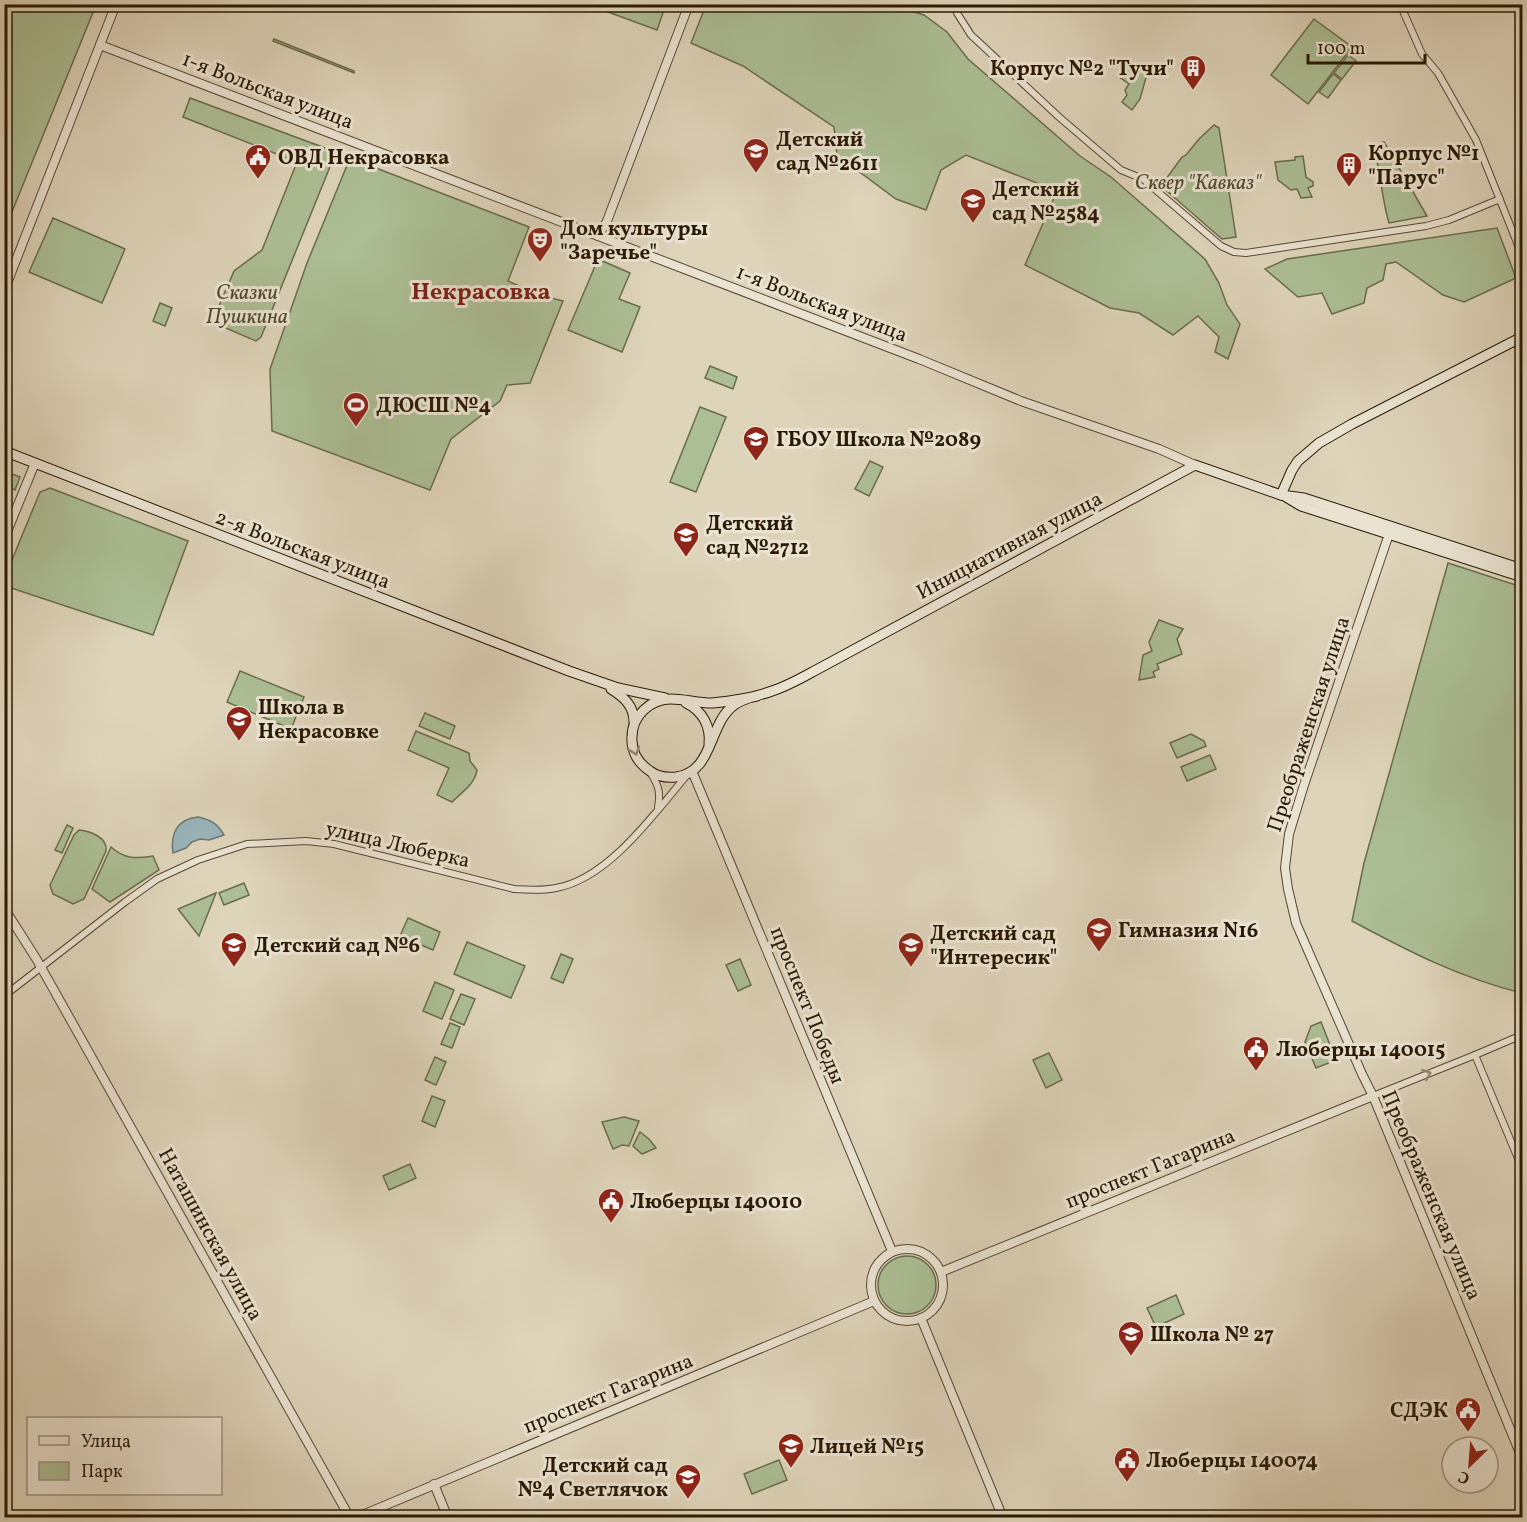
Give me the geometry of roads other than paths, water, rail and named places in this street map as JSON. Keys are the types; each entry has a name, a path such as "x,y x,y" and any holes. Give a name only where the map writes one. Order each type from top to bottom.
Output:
{"main road":[{"path":"1281,495 1298,461 1319,443 1522,337"},
{"name":"2-я Вольская улица","path":"4,451 590,678 647,695 670,699"},
{"path":"1195,465 1281,495 1301,506 1522,577"},
{"name":"Инициативная улица","path":"690,773 703,761 730,709 744,700 774,691 818,669 1195,465"},
{"path":"1281,495 1304,498 1522,569"},
{"name":"2-я Вольская улица","path":"590,678 614,691 627,702 634,714 634,725"},
{"name":"Инициативная улица","path":"670,699 725,702 757,696"},
{"path":"670,699 651,705 642,711 632,734 635,755 641,764 659,776 668,778 690,773"},
{"name":"Инициативная улица","path":"681,701 701,714 707,724 710,736 707,753"}],"street":[{"path":"4,291 116,4"},
{"path":"598,236 607,221 689,4"},
{"path":"955,4 957,13 971,35 1059,117 1121,170 1143,179 1216,243 1231,252 1246,253 1426,226 1449,220 1500,199"},
{"path":"1400,4 1422,54 1438,73 1476,140 1522,255"},
{"name":"1-я Вольская улица","path":"100,45 919,359 1021,401 1159,449 1195,465"},
{"path":"4,539 35,463"},
{"name":"Преображенская улица","path":"1389,534 1324,722 1289,834 1285,868 1288,889 1296,923 1373,1096 1522,1458"},
{"path":"650,771 659,787 657,810"},
{"name":"улица Люберка","path":"4,996 157,879 198,860 247,844 282,841 334,844 514,889 557,888 577,882 594,873 609,861 690,773"},
{"name":"проспект Победы","path":"690,773 892,1251"},
{"name":"Наташинская улица","path":"4,908 42,968 350,1518"},
{"path":"1373,1096 1522,1035"},
{"path":"1475,1055 1522,1168"},
{"name":"проспект Гагарина","path":"941,1272 1373,1096"},
{"path":"907,1248 921,1251 933,1259 941,1272 942,1293 938,1304 921,1318 911,1321 890,1317 874,1301 871,1278 882,1258 892,1251 907,1248"},
{"name":"проспект Гагарина","path":"355,1518 874,1301"},
{"path":"921,1318 1003,1518"},
{"path":"434,1484 448,1518"}],"water":[{"path":"198,817 213,823 224,835 209,840 200,839 173,853 172,846 176,829 185,821"}],"place":[{"name":"Корпус №2 \"Тучи\"","path":"1193,91"},
{"name":"Детский сад №2611","path":"756,174"},
{"name":"ОВД Некрасовка","path":"258,180"},
{"name":"Корпус №1 \"Парус\"","path":"1349,188"},
{"name":"Детский сад №2584","path":"973,224"},
{"name":"Дом культуры \"Заречье\"","path":"540,263"},
{"name":"ДЮСШ №4","path":"356,428"},
{"name":"ГБОУ Школа №2089","path":"756,462"},
{"name":"Детский сад №2712","path":"686,558"},
{"name":"Школа в Некрасовке","path":"239,742"},
{"name":"Гимназия N16","path":"1099,953"},
{"name":"Детский сад №6","path":"234,968"},
{"name":"Детский сад \"Интересик\"","path":"911,968"},
{"name":"Люберцы 140015","path":"1256,1072"},
{"name":"Люберцы 140010","path":"611,1224"},
{"name":"Школа № 27","path":"1131,1357"},
{"name":"СДЭК","path":"1468,1433"},
{"name":"Лицей №15","path":"791,1469"},
{"name":"Люберцы 140074","path":"1127,1483"},
{"name":"Детский сад №4 Светлячок","path":"688,1500"}],"district":[{"name":"Некрасовка","path":"481,291"}],"park label":[{"name":"Сквер \"Кавказ\"","path":"1198,182"},
{"name":"Сказки Пушкина","path":"247,304"}]}
